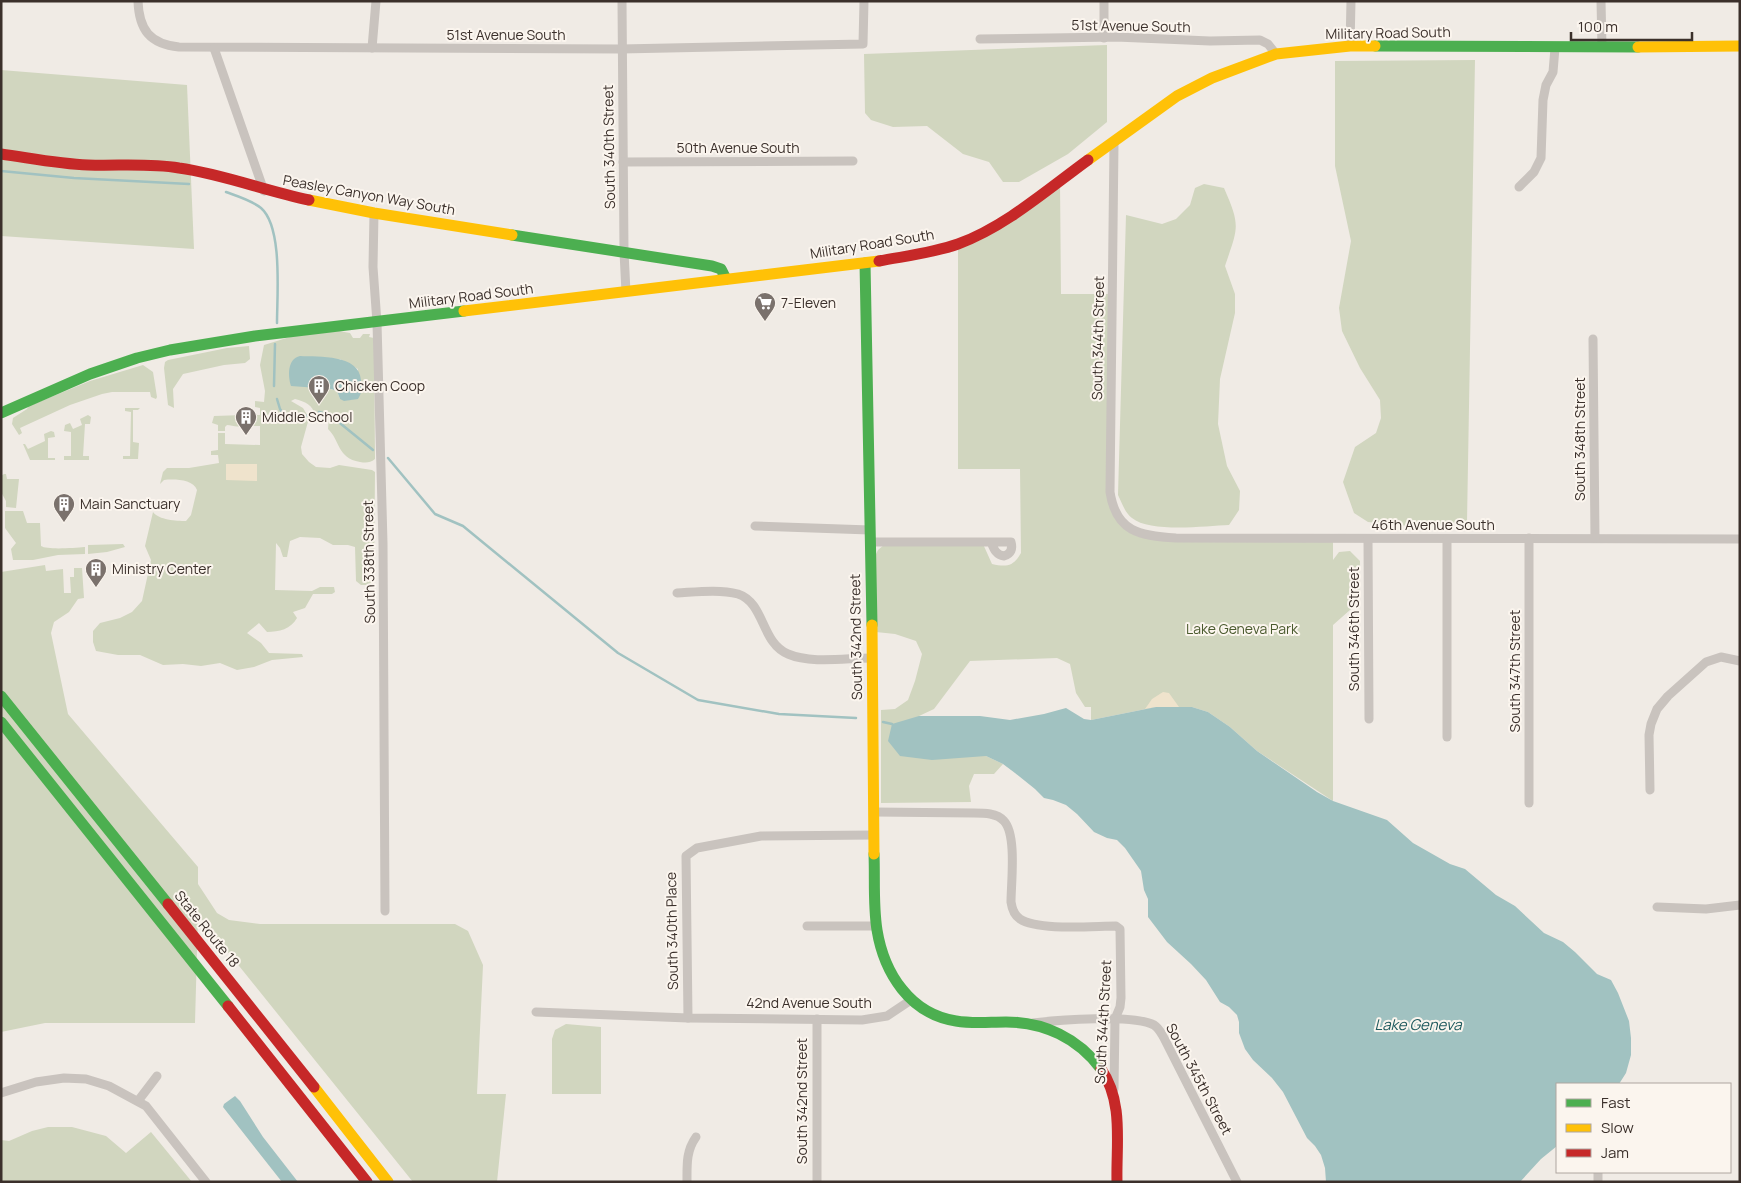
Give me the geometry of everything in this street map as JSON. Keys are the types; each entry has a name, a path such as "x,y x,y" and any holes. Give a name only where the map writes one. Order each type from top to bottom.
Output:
{"main road":[{"name":"Military Road South","path":"1,413 80,377 122,362 190,346 865,263 920,254 958,244 1012,216 1177,96 1212,78 1276,54 1350,46 1602,48 1740,46"},
{"name":"Peasley Canyon Way South","path":"1,154 87,165 141,164 180,168 237,181 264,191 374,213 717,267 721,269 726,279"},
{"name":"South 342nd Street","path":"865,263 876,926 879,947 887,967 911,1000"},
{"name":"State Route 18","path":"1,696 321,1095 388,1182"},
{"path":"1,722 139,893 367,1182"},
{"path":"911,1000 931,1012 952,1020 1026,1024 1075,1041 1095,1060 1114,1093 1117,1182"}],"street":[{"name":"51st Avenue South","path":"138,1 139,19 152,39 170,46 214,48 621,49 863,44 864,1"},
{"path":"372,48 376,1"},
{"name":"South 340th Street","path":"622,1 621,49 626,292"},
{"path":"1104,1 1104,38"},
{"path":"1350,46 1351,1"},
{"path":"1601,1 1602,48"},
{"name":"51st Avenue South","path":"980,39 1260,40 1268,44 1276,54"},
{"path":"214,48 264,191"},
{"path":"1519,187 1534,172 1541,158 1543,100 1546,85 1553,72 1555,48"},
{"name":"South 344th Street","path":"1114,143 1110,492 1114,511 1120,521 1128,527"},
{"name":"50th Avenue South","path":"623,162 853,161"},
{"name":"South 338th Street","path":"374,213 373,266 377,323 383,543 385,911"},
{"name":"South 348th Street","path":"1593,339 1595,538"},
{"path":"755,526 871,536 991,542"},
{"name":"46th Avenue South","path":"1128,527 1139,532 1164,537 1368,539 1740,538"},
{"name":"South 347th Street","path":"1529,538 1529,803"},
{"name":"South 346th Street","path":"1368,539 1369,719"},
{"path":"1447,737 1448,539"},
{"path":"677,592 716,592 738,595 747,599 754,606 770,638 786,654 812,659 871,658"},
{"path":"1650,790 1649,735 1657,708 1706,662 1721,657 1740,661"},
{"name":"South 344th Street","path":"874,812 974,813 991,814 1002,819 1010,836 1012,902 1013,911 1017,917 1028,922 1048,926 1116,926 1120,929 1121,998 1120,1007 1115,1019 1114,1093"},
{"name":"South 340th Place","path":"688,1018 686,856 695,849 761,836 874,835"},
{"path":"1657,907 1706,909 1740,905"},
{"path":"807,926 876,926"},
{"name":"42nd Avenue South","path":"536,1012 688,1018 857,1020 880,1018 892,1013 911,1000"},
{"path":"1026,1024 1115,1019"},
{"name":"South 345th Street","path":"1115,1019 1137,1020 1153,1024 1160,1031 1237,1182"},
{"name":"South 342nd Street","path":"817,1020 817,1182"},
{"path":"138,1101 157,1076"},
{"path":"1,1093 43,1080 79,1078 93,1080 109,1086 146,1106 206,1182"},
{"path":"687,1182 688,1154 690,1146 696,1137"}],"green space":[{"path":"1107,45 1107,122 1068,154 1019,182 1003,182 989,162 963,154 927,126 893,127 871,120 865,113 864,54"},
{"path":"1475,60 1467,522 1407,526 1368,522 1354,513 1343,482 1355,447 1376,433 1381,418 1380,400 1360,368 1342,331 1339,308 1351,241 1335,166 1335,61"},
{"path":"1,70 187,85 194,249 1,236"},
{"name":"Lake Geneva Park","path":"1060,182 1061,294 1113,294 1110,492 1120,521 1150,535 1333,538 1333,560 1339,552 1350,551 1360,561 1359,602 1333,625 1333,801 1257,751 1230,727 1208,712 1192,707 1156,707 1091,720 1091,707 1085,707 1076,693 1070,664 1057,658 970,661 934,709 919,716 976,756 986,756 1003,764 994,774 974,774 969,786 971,802 881,803 881,710 895,709 908,700 922,654 916,641 895,634 876,632 874,558 878,550 885,544 983,544 992,564 1001,566 1009,565 1021,553 1020,469 958,469 958,244"},
{"path":"1204,184 1224,188 1233,211 1236,227 1225,266 1235,294 1235,313 1220,379 1218,424 1227,466 1240,491 1239,510 1229,525 1178,528 1151,526 1140,523 1132,518 1124,508 1118,495 1126,215 1162,224 1176,219 1190,205 1195,188"},
{"path":"339,331 350,333 353,338 360,338 363,334 370,334 369,337 374,338 375,459 364,463 347,457 328,429 329,418 315,416 310,406 305,403 295,399 291,401 303,408 309,418 301,447 302,454 309,462 316,467 330,468 339,465 375,472 374,580 369,585 361,585 356,581 355,547 333,545 320,538 300,537 290,541 287,557 283,557 276,543 275,590 312,591 320,587 334,587 335,592 332,594 313,594 305,608 293,612 297,618 284,629 267,632 259,623 247,633 261,643 269,653 302,654 303,657 272,660 254,667 237,670 220,663 201,666 183,664 163,665 140,655 118,655 96,651 93,642 93,631 100,623 120,618 132,612 142,601 151,560 145,546 153,512 163,518 177,521 186,521 191,515 197,490 195,486 178,480 164,480 160,484 163,472 167,468 189,468 219,463 218,455 211,455 211,451 218,450 218,433 225,433 225,444 260,445 260,426 248,426 246,415 260,415 260,408 255,407 255,401 264,402 265,391 260,365 264,345 293,336","holes":["340,359 358,369 352,400 340,399 337,391 290,377"]},
{"path":"249,346 250,359 245,363 224,365 183,374 173,389 174,408 168,405 165,362 227,348"},
{"path":"143,365 153,372 156,399 151,397 150,392 112,392 70,405 20,428 22,433 19,435 12,424 13,418 29,406 90,381"},
{"path":"125,408 140,408 133,410 133,442 139,443 138,459 123,459 123,456 130,456 131,412 125,411"},
{"path":"88,415 91,417 90,424 85,424 83,456 89,456 89,460 64,460 64,456 71,456 71,432 64,431 65,425 70,423 73,429 82,425 80,419"},
{"path":"244,415 244,424 238,427 227,425 225,431 218,431 218,425 212,423 214,416"},
{"path":"51,431 54,432 55,437 48,438 48,458 55,458 55,460 30,460 23,444 28,449 45,441 44,434"},
{"path":"6,474 7,479 19,479 16,508 6,507 6,501 1,492 1,476"},
{"path":"5,511 23,511 27,523 40,523 41,546 55,548 85,547 85,554 58,555 33,560 13,560 11,549 16,543 5,528"},
{"path":"123,544 125,547 107,552 88,554 88,545"},
{"path":"45,565 46,571 63,569 64,593 71,593 70,577 74,577 74,568 82,568 84,598 78,599 69,612 54,622 51,633 68,714 198,867 198,884 217,913 229,920 260,924 455,924 468,931 483,965 477,1094 506,1094 497,1182 413,1182 198,915 195,1023 45,1023 1,1032 1,572"},
{"path":"566,1024 601,1027 601,1094 552,1094 552,1039 555,1030"},
{"path":"48,1127 72,1127 106,1136 126,1153 151,1132 192,1182 1,1182 1,1140 9,1141 32,1131"}],"sand":[{"path":"226,464 257,464 257,481 226,480"},
{"path":"1163,692 1169,693 1179,707 1145,709 1152,699"}],"water":[{"path":"300,356 327,357 346,361 353,365 359,372 361,380 361,390 358,399 344,401 340,399 337,391 331,389 291,386 289,373 291,364"},
{"name":"Lake Geneva","path":"1156,707 1192,707 1208,712 1230,727 1257,751 1317,792 1333,801 1387,820 1413,843 1450,864 1465,869 1496,895 1515,906 1544,933 1563,942 1597,974 1611,980 1629,1021 1631,1038 1631,1055 1626,1073 1620,1083 1556,1083 1556,1147 1541,1159 1520,1182 1326,1182 1325,1168 1321,1155 1307,1138 1283,1092 1245,1049 1239,1033 1237,1015 1220,1002 1206,980 1167,942 1148,917 1148,899 1144,890 1141,871 1125,848 1117,840 1094,832 1066,805 1044,798 1003,764 986,756 932,760 900,756 888,741 892,724 919,716 980,716 1010,720 1066,708 1084,719 1091,720"},
{"path":"235,1096 263,1137 298,1182 282,1182 223,1107 224,1104"}],"waterway":[{"path":"1,171 74,178 189,184"},
{"path":"226,192 257,205 268,217 276,245 278,279 277,323"},
{"path":"274,386 275,344"},
{"path":"277,399 280,409 287,419 297,419 309,415"},
{"path":"319,412 330,415 373,450"},
{"path":"388,458 435,514 463,526 618,653 698,700 779,714 856,718"},
{"path":"883,722 892,724"}],"traffic: fast":[{"path":"1375,46 1638,47"},
{"path":"512,235 712,266 721,269 726,279"},
{"path":"865,263 872,625"},
{"path":"1,413 90,374 137,358 170,350 255,336 464,311"},
{"path":"1,696 168,904"},
{"path":"1,722 228,1006"},
{"path":"874,854 875,911 881,946 893,976 913,1000 925,1010 940,1017 956,1021 1020,1023 1047,1029 1059,1034 1082,1049 1101,1069"}],"traffic: slow":[{"path":"1088,160 1177,96 1212,78 1276,54 1350,46 1375,46"},
{"path":"1638,47 1740,46"},
{"path":"309,200 374,213 512,235"},
{"path":"464,311 879,261"},
{"path":"872,625 874,854"},
{"path":"314,1087 388,1182"}],"traffic: jam":[{"path":"1,154 77,164 168,166 212,174 309,200"},
{"path":"879,261 939,250 975,237 1009,218 1088,160"},
{"path":"168,904 314,1087"},
{"path":"228,1006 367,1182"},
{"path":"1101,1069 1113,1095 1116,1109 1118,1138 1117,1182"}],"place":[{"name":"7-Eleven","path":"765,322"},
{"name":"Chicken Coop","path":"319,405"},
{"name":"Middle School","path":"246,436"},
{"name":"Main Sanctuary","path":"64,523"},
{"name":"Ministry Center","path":"96,588"}]}
